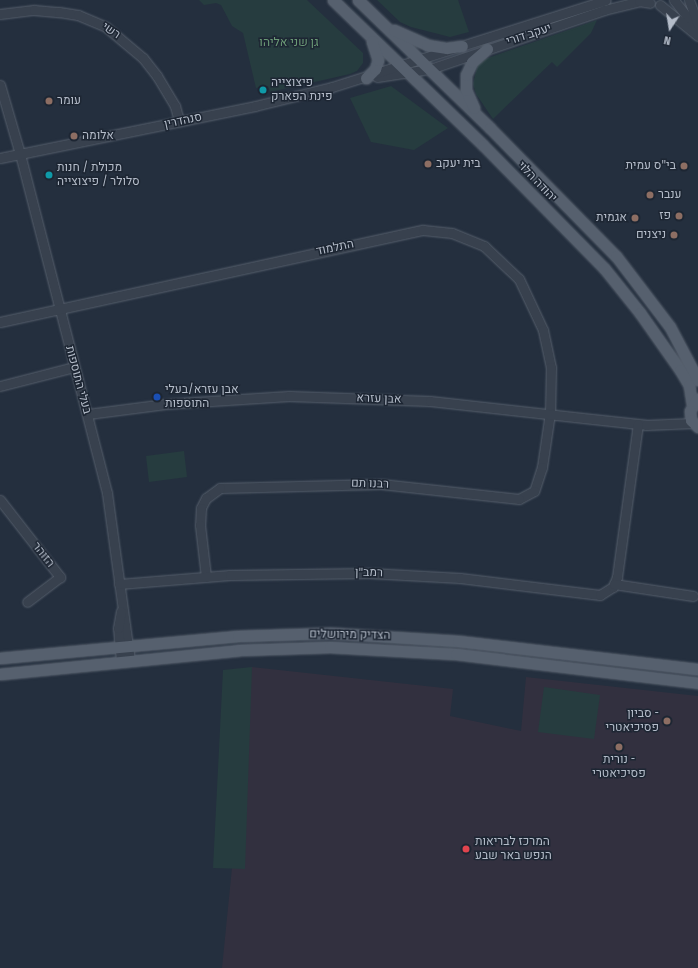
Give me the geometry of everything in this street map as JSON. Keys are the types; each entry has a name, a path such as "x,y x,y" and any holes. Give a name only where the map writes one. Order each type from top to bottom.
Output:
{"main road":[{"name":"יהודה הלוי","path":"333,0 401,65 604,268 640,313 689,385 694,404 690,416 696,425"},
{"name":"יהודה הלוי","path":"358,0 481,119 616,256 654,303 686,354 698,380"},
{"path":"382,23 427,45 447,48 462,46"},
{"path":"366,78 375,69 378,60 377,51 369,35"},
{"path":"481,119 467,94 465,81 472,62 487,49"},
{"path":"686,354 698,366"},
{"name":"הצדיק מירושלים","path":"0,658 124,646 286,634 371,634 458,640 698,669"},
{"name":"הצדיק מירושלים","path":"0,674 286,647 385,648 698,683"}],"street":[{"name":"יעקב דורי","path":"401,65 606,0"},
{"path":"669,0 660,5 698,36"},
{"path":"674,0 698,30"},
{"path":"688,0 698,25"},
{"name":"יעקב דורי","path":"410,74 430,70 487,49 604,10 639,1 660,5"},
{"name":"רשי","path":"0,14 34,10 58,12 78,16 106,27 143,58 157,76 175,106 180,121"},
{"name":"סנהדרין","path":"0,158 255,106 366,78 401,65"},
{"name":"סנהדרין","path":"366,78 410,74"},
{"path":"0,85 20,154"},
{"name":"בעלי התוספות","path":"20,154 74,367 88,414 107,493 122,609 126,661"},
{"name":"התלמוד","path":"0,322 59,307 405,233 423,230 452,233 484,246 496,254 519,280 529,295 548,348 552,386 550,413"},
{"path":"0,386 74,367"},
{"name":"אבן עזרא","path":"88,414 165,404 289,396 430,401 550,413 638,424 696,425"},
{"path":"669,425 679,420 694,404"},
{"name":"רבנו תם","path":"206,577 200,525 201,508 206,498 220,488 381,484 519,499 534,491 540,476 550,413"},
{"path":"638,424 618,570 614,584 692,596"},
{"name":"הזוהר","path":"0,500 60,577 27,602"},
{"name":"רמב\"ן","path":"119,584 299,572 423,575 593,596 608,591 614,584"}],"shaded area":[{"name":"המרכז לבריאות הנפש באר שבע","path":"252,667 453,689 450,716 521,731 526,677 698,696 698,968 222,968"}],"green space":[{"name":"גן שני אליהו","path":"199,0 307,0 363,53 363,63 357,71 350,74 270,92 268,86 256,88 243,33 232,26 221,5 216,3 204,5"},
{"path":"377,0 458,0 469,32 450,37 411,27 400,22"},
{"path":"597,20 591,33 557,67 552,62 493,119 476,94 473,84 478,63 485,59"},
{"path":"391,86 448,128 414,150 371,142 350,98"},
{"path":"184,451 187,477 149,482 146,456"},
{"path":"252,667 245,869 213,868 223,670"},
{"path":"544,687 600,695 594,739 538,732"}],"place":[{"name":"פיצוצייה פינת הפארק","path":"263,90"},
{"name":"עומר","path":"49,101"},
{"name":"אלומה","path":"74,136"},
{"name":"בית יעקב","path":"428,164"},
{"name":"בי\"ס עמית","path":"684,166"},
{"name":"מכולת / חנות סלולר / פיצוצייה","path":"49,175"},
{"name":"ענבר","path":"650,195"},
{"name":"פז","path":"679,216"},
{"name":"אגמית","path":"635,218"},
{"name":"ניצנים","path":"674,235"},
{"name":"אבן עזרא/בעלי התוספות","path":"157,397"},
{"name":"סביון - פסיכיאטרי","path":"667,721"},
{"name":"נורית - פסיכיאטרי","path":"619,747"},
{"name":"המרכז לבריאות הנפש באר שבע","path":"466,849"}]}
